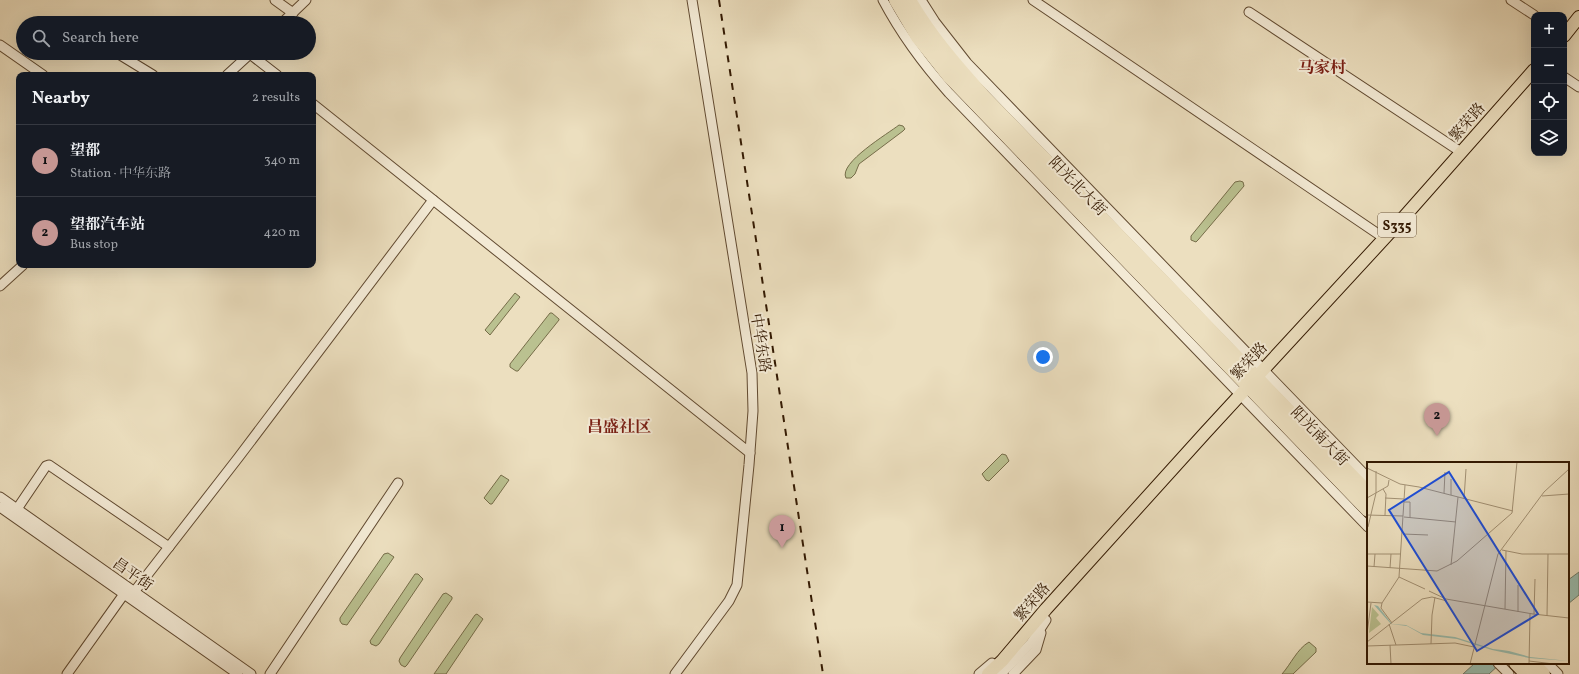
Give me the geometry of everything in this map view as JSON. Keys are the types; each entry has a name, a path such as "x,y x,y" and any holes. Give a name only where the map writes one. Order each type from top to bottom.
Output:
{"highway":[{"name":"阳光北大街","path":"896,0 918,37 949,76 1254,384"},
{"name":"阳光北大街","path":"909,0 928,30 958,69 1254,384"},
{"name":"阳光南大街","path":"1254,384 1367,492"},
{"name":"阳光南大街","path":"1254,384 1367,509"},
{"path":"1533,664 1543,674"},
{"path":"1510,669 1527,674"}],"main road":[{"path":"1567,32 1579,17"},
{"path":"1567,41 1579,26"},
{"name":"繁荣路","path":"993,674 1046,620 1531,73"},
{"name":"繁荣路","path":"988,674 1002,661 1254,384 1409,221 1531,82"}],"street":[{"path":"275,0 293,13"},
{"path":"290,16 306,0"},
{"name":"中华东路","path":"675,674 729,601 737,585 753,411 752,373 692,0"},
{"path":"883,0 905,39 949,93 1254,384 1367,477"},
{"path":"921,0 934,22 967,63 1254,384 1367,526"},
{"path":"1033,0 1384,238"},
{"path":"1511,0 1531,14"},
{"path":"1248,12 1461,152"},
{"path":"0,45 16,56"},
{"path":"22,60 39,72"},
{"path":"128,60 148,72"},
{"path":"230,72 243,60"},
{"path":"259,60 273,72"},
{"path":"1567,79 1579,87"},
{"path":"316,106 750,453"},
{"path":"134,592 433,200"},
{"path":"0,286 20,268"},
{"path":"17,509 48,465 169,547"},
{"path":"270,674 398,482"},
{"name":"昌平街","path":"0,497 251,674"},
{"name":"昌平街","path":"0,507 238,674"},
{"path":"67,674 124,594"},
{"path":"1001,674 1031,643 1046,620"},
{"path":"1013,674 1036,650 1046,620"},
{"path":"979,674 993,662 1019,634 1026,633"},
{"path":"1500,664 1510,669"},
{"path":"1548,664 1558,674"}],"green space":[{"path":"899,125 903,126 905,129 859,164 855,174 851,178 846,178 846,172 857,157 876,141"},
{"path":"1235,182 1243,182 1244,186 1198,240 1196,242 1191,240 1191,236"},
{"path":"515,293 520,297 490,335 485,330"},
{"path":"550,313 552,313 559,320 518,371 516,371 510,367 510,364"},
{"path":"1002,454 1006,455 1009,461 989,481 986,480 982,474"},
{"path":"501,475 509,480 492,504 490,504 484,498"},
{"path":"388,553 394,557 347,625 342,624 340,618 384,554"},
{"path":"415,574 418,574 423,579 379,644 376,646 371,644 370,641"},
{"path":"446,593 452,597 452,599 407,665 405,667 401,665 399,661 400,658 443,594"},
{"path":"477,614 483,619 446,674 434,674 475,615"},
{"path":"1309,642 1316,648 1316,652 1293,674 1282,674 1298,653"}],"shaded area":[{"path":"1579,572 1579,595 1569,603 1569,579"},
{"path":"1474,664 1500,664 1489,674 1463,674"}],"railway":[{"path":"719,0 823,674"}],"place":[{"name":"望都汽车站","path":"1437,436"},
{"name":"望都","path":"782,548"}],"district":[{"name":"马家村","path":"1322,67"},
{"name":"昌盛社区","path":"619,426"}]}
